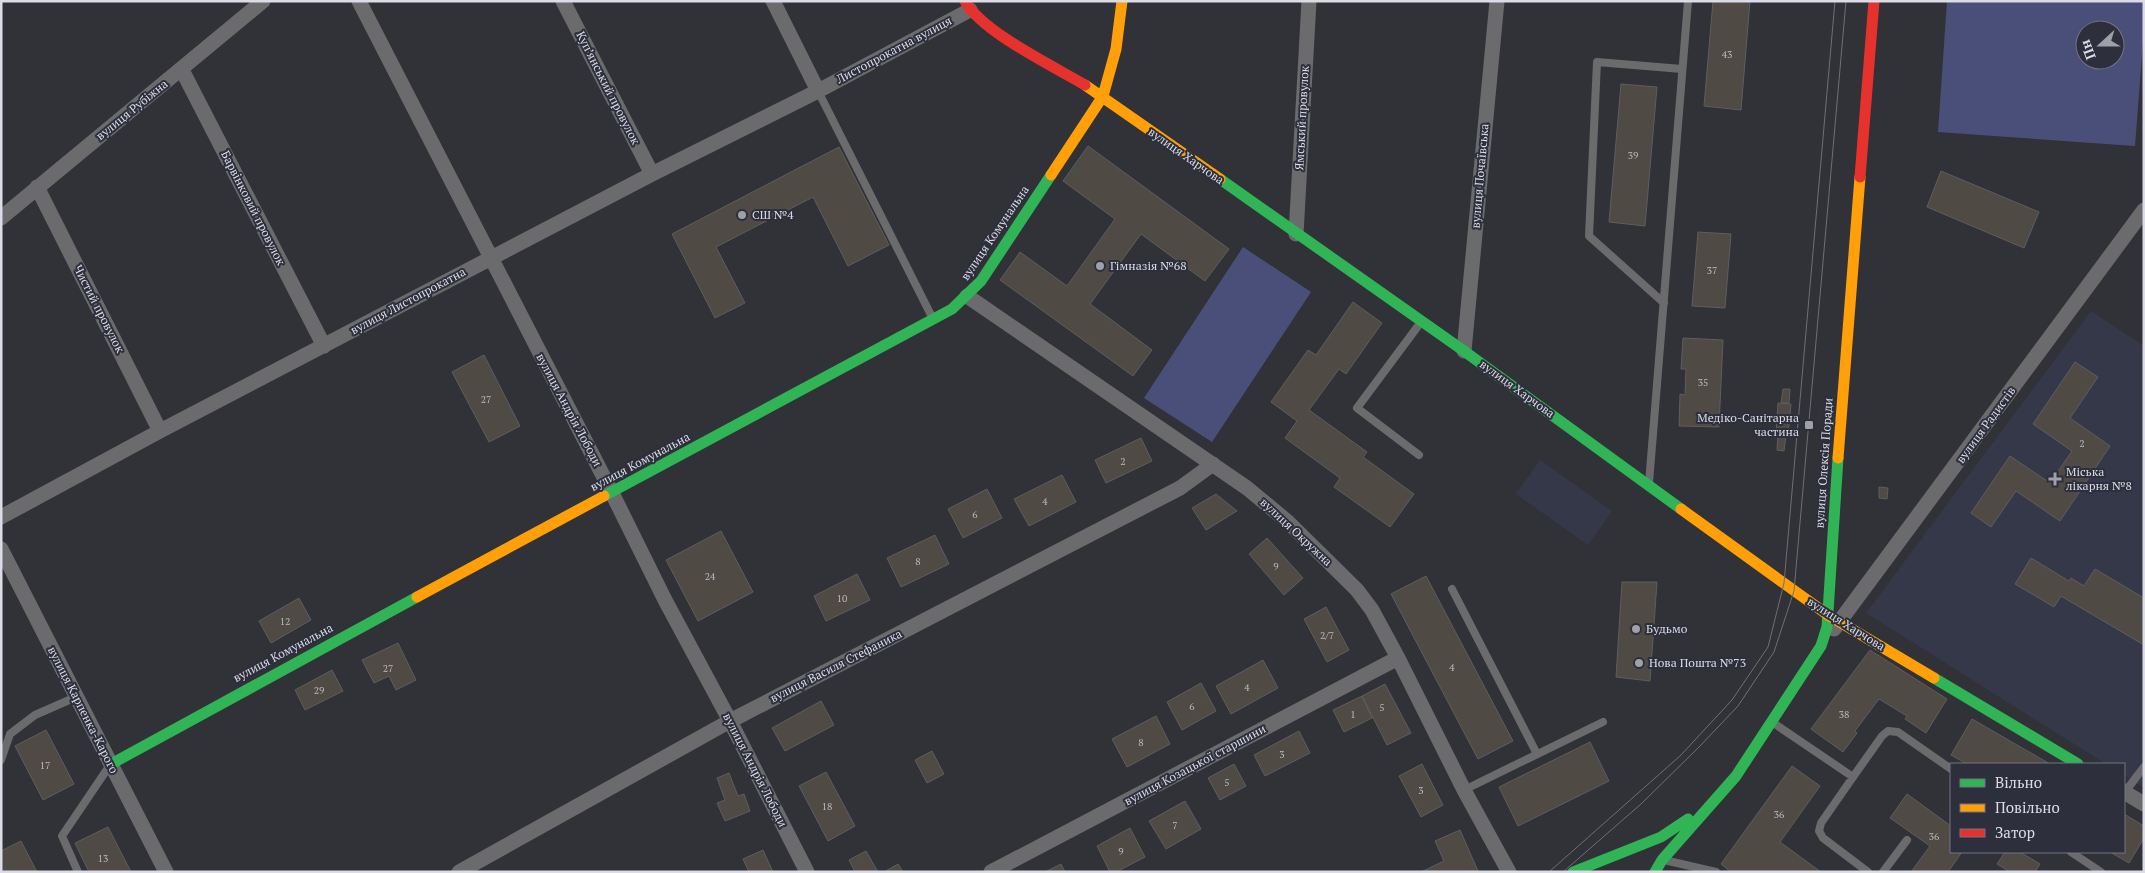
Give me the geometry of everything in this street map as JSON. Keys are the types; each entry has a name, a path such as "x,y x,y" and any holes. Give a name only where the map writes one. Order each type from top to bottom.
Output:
{"street":[{"name":"вулиця Рубіжна","path":"1,218 264,1"},
{"name":"вулиця Андрія Лободи","path":"359,1 612,493 664,600 730,721 807,872"},
{"name":"Куп’янський провулок","path":"563,1 652,174"},
{"path":"773,1 818,91"},
{"name":"вулиця Комунальна","path":"111,764 254,684 952,309 981,281 1103,96 1112,73 1116,54 1122,1"},
{"name":"Ямський провулок","path":"1296,234 1309,1"},
{"name":"вулиця Почаївська","path":"1464,351 1497,1"},
{"name":"вулиця Олексія Поради","path":"1834,618 1840,425 1874,1"},
{"name":"Листопрокатна вулиця","path":"818,91 968,6"},
{"name":"вулиця Харчова","path":"968,6 996,32 1103,96 1464,351 1834,618 2076,763"},
{"name":"Барвінковий провулок","path":"182,70 324,346"},
{"name":"вулиця Листопрокатна","path":"1,517 160,431 490,258 818,91"},
{"name":"Чистий провулок","path":"37,188 160,431"},
{"name":"вулиця Радистів","path":"1825,638 1834,618 2144,210"},
{"name":"вулиця Окружна","path":"967,296 1213,464 1288,522 1357,590 1372,610 1398,658 1464,790 1509,872"},
{"name":"вулиця Василя Стефаника","path":"459,872 730,721 1180,488 1213,464"},
{"name":"вулиця Карпенка-Карого","path":"1,549 166,872"},
{"path":"1651,870 1736,776 1825,638"},
{"name":"вулиця Козацької старшини","path":"991,872 1398,658"},
{"path":"1573,872 1661,837 1680,826 1736,776"},
{"path":"2125,793 2144,804"}],"lane":[{"path":"1649,484 1688,1"},
{"path":"1664,303 1589,236 1597,62 1682,69"},
{"path":"818,91 933,319"},
{"path":"1419,455 1357,408 1421,322"},
{"path":"1452,589 1537,754"},
{"path":"1,760 10,734 35,715 76,697"},
{"path":"1464,790 1603,722"},
{"path":"1772,722 1852,777"},
{"path":"1868,872 1823,838 1819,831 1821,824 1852,777 1882,736 1888,732 1898,732 1950,768"},
{"path":"78,872 62,836 111,764"},
{"path":"2125,791 2144,767"},
{"path":"1883,872 1907,840"},
{"path":"2072,853 2101,872"},
{"path":"1662,860 1716,872"}],"shaded area":[{"path":"1947,1 2144,1 2144,29 2135,146 1938,132"},
{"path":"1243,247 1311,292 1212,442 1144,398"},
{"name":"Міська лікарня №8","path":"2091,311 2144,346 2144,788 2125,776 2125,763 2104,763 1866,613"},
{"path":"1540,460 1612,511 1588,545 1516,494"}],"building":[{"path":"1713,1 1750,1 1741,110 1704,106"},
{"path":"1621,84 1657,87 1645,226 1609,222"},
{"name":"Гімназія №68","path":"1088,146 1229,249 1205,281 1141,234 1090,304 1152,350 1133,376 1000,280 1020,252 1067,286 1115,219 1063,181"},
{"name":"СШ №4","path":"839,147 889,245 848,266 813,197 716,247 745,303 715,318 672,234"},
{"path":"1941,171 2039,212 2024,248 1927,207"},
{"path":"1698,232 1731,234 1725,308 1692,306"},
{"path":"1353,302 1382,323 1346,374 1339,369 1309,410 1367,452 1363,457 1414,494 1390,527 1334,487 1340,478 1285,438 1297,421 1271,402 1308,350 1316,355"},
{"path":"1683,338 1723,340 1719,427 1679,426 1680,394 1685,395 1686,369 1681,369"},
{"path":"484,355 520,426 489,442 452,372"},
{"path":"2075,362 2098,377 2070,418 2110,446 2060,521 2016,491 1991,527 1971,513 2010,456 2050,483 2072,451 2033,424"},
{"path":"1783,389 1790,389 1789,403 1781,403"},
{"path":"1778,403 1791,404 1788,435 1776,434"},
{"path":"1778,434 1786,435 1784,451 1777,450"},
{"path":"1141,438 1152,461 1106,483 1095,460"},
{"path":"1062,475 1076,502 1029,526 1014,499"},
{"path":"1879,487 1888,488 1887,499 1879,498"},
{"path":"987,489 1002,518 963,538 948,509"},
{"path":"1216,494 1237,511 1206,530 1192,508"},
{"path":"721,531 753,592 698,621 666,560"},
{"path":"935,535 949,564 901,587 887,558"},
{"path":"1267,538 1303,578 1284,595 1249,554"},
{"path":"2031,558 2069,581 2071,578 2084,586 2095,569 2144,598 2144,645 2061,596 2054,607 2015,584"},
{"path":"857,574 870,600 826,621 814,596"},
{"path":"1426,576 1513,741 1478,759 1391,594"},
{"name":"Будьмо","path":"1622,582 1657,582 1650,681 1616,677"},
{"path":"299,598 311,620 271,643 259,621"},
{"path":"1326,607 1349,650 1327,662 1304,619"},
{"path":"398,643 416,680 396,690 389,676 374,683 362,660"},
{"path":"1870,650 1947,699 1926,733 1905,719 1907,716 1879,699 1855,731 1857,733 1843,752 1811,729"},
{"path":"1263,660 1278,688 1231,714 1216,686"},
{"path":"332,670 343,691 305,710 295,690"},
{"path":"1201,683 1216,711 1182,730 1167,702"},
{"path":"1385,684 1411,733 1387,745 1362,696"},
{"path":"1362,696 1372,718 1344,732 1333,710"},
{"path":"821,701 834,725 785,751 772,728"},
{"path":"1156,716 1170,744 1127,767 1112,739"},
{"path":"1972,719 2048,763 1965,763 1951,755"},
{"path":"46,730 74,784 43,800 15,746"},
{"path":"1299,731 1310,753 1265,776 1254,755"},
{"path":"1590,742 1609,781 1518,826 1499,787"},
{"path":"932,751 944,774 927,783 915,760"},
{"path":"1234,764 1246,786 1220,800 1208,778"},
{"path":"1422,764 1443,805 1421,817 1399,776"},
{"path":"1792,766 1820,786 1780,842 1821,872 1731,872 1721,864"},
{"path":"826,772 855,826 828,841 799,786"},
{"path":"729,773 738,796 744,794 750,811 725,821 717,803 725,800 717,778"},
{"path":"1907,794 1950,825 1950,853 1961,853 1948,872 1911,872 1930,846 1890,818"},
{"path":"1185,801 1201,829 1166,849 1149,821"},
{"path":"2125,815 2144,826 2144,838 2129,863 2112,853 2125,853"},
{"path":"108,827 131,872 89,872 75,843"},
{"path":"1130,828 1145,857 1116,872 1110,872 1097,846"},
{"path":"1460,830 1478,871 1421,872 1444,861 1435,841"},
{"path":"21,841 37,872 1,872 1,851"},
{"path":"763,850 773,872 749,872 743,859"},
{"path":"866,851 878,872 855,872 849,860"},
{"path":"2004,853 2022,853 2040,864 2035,872 2010,872 1997,864"},
{"path":"898,864 903,872 884,872"},
{"path":"1061,864 1065,872 1045,872"}],"tram line":[{"path":"1549,872 1681,755 1732,700 1768,647 1784,583 1835,1"},
{"path":"1563,872 1641,804 1738,706 1774,652 1794,591 1846,1"}],"traffic: fast":[{"path":"604,496 952,309 981,281 1051,175"},
{"path":"1220,179 1464,351 1681,509"},
{"path":"1655,872 1662,860 1736,776 1821,646 1827,627 1838,458"},
{"path":"111,764 417,597"},
{"path":"1934,678 2076,763"},
{"path":"1573,872 1661,837 1688,819"}],"traffic: slow":[{"path":"1051,175 1103,96 1116,49 1122,1"},
{"path":"1085,85 1220,179"},
{"path":"1838,458 1860,177"},
{"path":"417,597 604,496"},
{"path":"1681,509 1828,615 1934,678"}],"traffic: jam":[{"path":"965,1 986,25 1019,48 1085,85"},
{"path":"1860,177 1874,1"}],"place":[{"name":"СШ №4","path":"742,215"},
{"name":"Гімназія №68","path":"1100,266"},
{"name":"Медіко-Санітарна частина","path":"1809,425"},
{"name":"Міська лікарня №8","path":"2055,479"},
{"name":"Будьмо","path":"1636,629"},
{"name":"Нова Пошта №73","path":"1639,663"}]}
